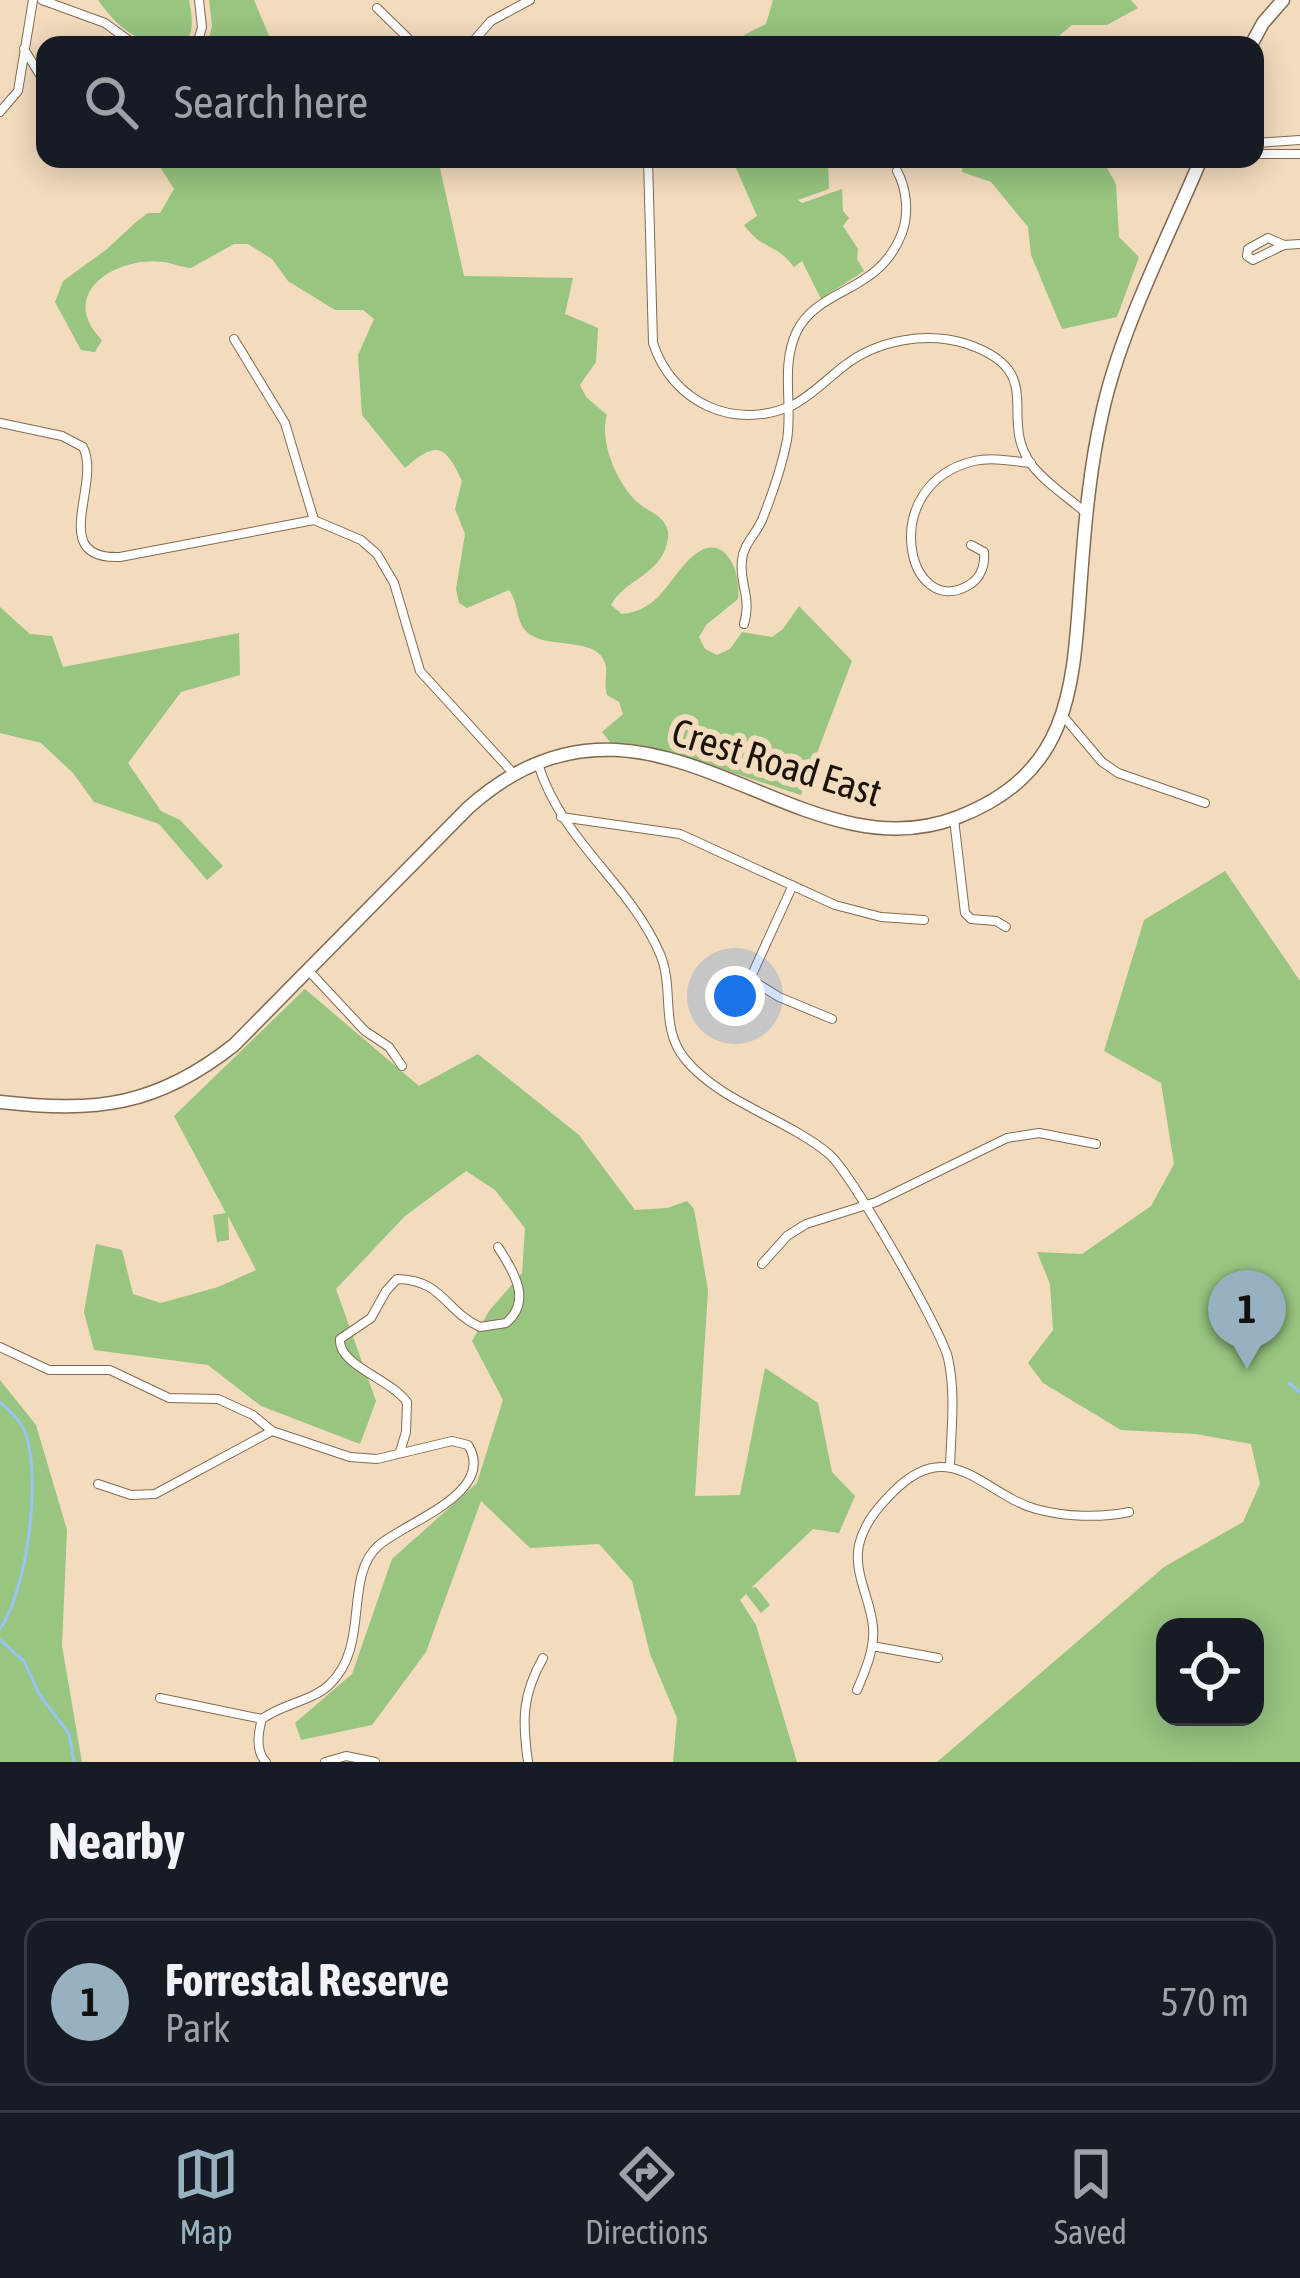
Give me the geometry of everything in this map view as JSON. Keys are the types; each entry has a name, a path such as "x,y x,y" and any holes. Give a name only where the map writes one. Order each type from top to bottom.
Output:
{"street":[{"path":"0,112 18,91 38,0 105,23 123,36"},
{"path":"199,0 200,36"},
{"path":"478,36 491,20 530,0"},
{"path":"1256,36 1282,0"},
{"path":"377,8 406,36"},
{"path":"24,49 36,68"},
{"path":"1264,142 1300,140"},
{"path":"1264,154 1300,154"},
{"path":"648,168 653,343 660,367 692,400 719,412 770,412 808,397 849,362 873,349 919,338 968,344 998,359 1014,378 1030,464 1086,513"},
{"name":"Crest Road East","path":"0,1102 83,1108 136,1100 205,1068 234,1045 467,808 513,773 538,764 578,753 648,753 847,823 903,829 954,819 992,803 1024,777 1063,716 1074,672 1086,513 1112,374 1198,168"},
{"path":"744,623 748,596 742,558 763,518 787,442 788,364 802,322 867,280 895,250 906,212 897,171"},
{"path":"1284,245 1300,244"},
{"path":"234,339 285,423 314,520"},
{"path":"0,423 62,436 83,446 90,465 80,532 87,546 104,557 314,520 361,540 377,554 394,584 420,671 513,773"},
{"path":"971,545 984,552 985,563 969,585 956,590 940,587 918,571 908,539 928,488 974,461 1030,464"},
{"path":"1063,716 1102,762 1118,773 1205,803"},
{"path":"538,764 559,817 619,890 661,956 669,1030 687,1062 704,1078 827,1153 865,1206 944,1344 952,1381 950,1467"},
{"path":"559,817 680,834 858,912 924,920"},
{"path":"954,819 964,914 971,920 996,920 1006,927"},
{"path":"792,887 750,979 832,1019"},
{"path":"308,970 365,1031 389,1047 402,1066"},
{"path":"762,1264 796,1229 865,1206 1007,1138 1039,1133 1096,1144"},
{"path":"399,1453 406,1432 407,1402 386,1381 344,1357 340,1339 371,1318 397,1279 434,1286 460,1315 480,1327 506,1323 520,1304 519,1289 498,1247"},
{"path":"0,1347 49,1370 110,1370 170,1398 218,1399 253,1414 272,1431 350,1456 377,1459 452,1441 468,1445 474,1454 474,1471 452,1500 376,1548 365,1564 355,1639 348,1659 328,1687 262,1719 160,1698"},
{"path":"98,1484 130,1495 155,1494 272,1431"},
{"path":"857,1690 872,1646 873,1623 858,1563 866,1527 905,1481 921,1472 950,1467 974,1474 1037,1509 1092,1515 1129,1512"},
{"path":"872,1646 938,1658"},
{"path":"528,1762 524,1705 529,1683 543,1658"},
{"path":"262,1719 258,1734 266,1762"},
{"path":"325,1762 346,1756 375,1762"}],"green space":[{"path":"98,0 189,0 189,36 135,36"},
{"path":"209,0 254,0 269,36 209,36"},
{"path":"773,0 1131,0 1138,8 1107,25 1072,25 1059,36 744,36 766,24"},
{"path":"161,168 440,168 464,276 573,278 565,314 598,328 596,362 580,385 607,415 607,448 622,483 636,501 663,521 668,534 657,563 611,605 622,614 646,606 693,556 714,548 734,566 738,599 706,625 699,637 705,649 717,655 730,649 742,632 772,637 799,606 852,661 801,795 675,754 610,742 602,732 623,714 619,702 607,695 602,656 584,646 528,633 509,590 467,608 459,603 456,589 465,534 455,509 462,481 439,451 425,453 405,468 362,415 358,355 374,319 363,310 335,310 288,281 272,259 248,244 234,244 191,268 145,262 111,272 89,294 86,308 89,323 102,340 95,352 81,350 55,302 63,281 148,213 160,213 174,189"},
{"path":"736,168 828,168 829,189 798,200 802,203 842,189 843,211 849,218 843,226 858,249 864,271 821,299 802,261 794,267 744,225 757,216"},
{"path":"962,168 1107,168 1116,184 1119,237 1139,257 1117,317 1062,329 1031,255 1028,227 991,182 962,172"},
{"path":"0,607 30,634 52,636 63,667 239,633 240,675 181,692 128,763 161,811 180,820 223,866 207,880 159,824 94,802 73,773 41,743 0,733"},
{"path":"1225,871 1300,981 1300,1762 937,1762 1164,1567 1243,1522 1260,1484 1251,1444 1196,1434 1121,1430 1043,1383 1028,1363 1053,1330 1050,1284 1037,1252 1082,1254 1151,1206 1174,1164 1161,1083 1104,1051 1144,920"},
{"path":"305,989 419,1086 478,1054 579,1135 635,1210 687,1201 694,1209 708,1290 695,1496 740,1495 765,1368 818,1403 832,1472 855,1496 839,1533 813,1529 751,1588 756,1587 770,1605 761,1613 746,1594 740,1600 756,1625 797,1762 673,1762 677,1718 650,1654 632,1581 599,1544 530,1548 481,1501 426,1652 372,1725 301,1740 295,1723 352,1674 392,1559 477,1483 503,1400 472,1341 489,1311 522,1273 525,1228 495,1190 466,1171 405,1216 336,1289 376,1401 360,1444 261,1406 208,1365 94,1350 84,1312 96,1244 122,1250 133,1294 161,1303 256,1270 228,1216 229,1240 217,1242 213,1215 226,1213 174,1116"},
{"path":"0,1380 36,1425 67,1530 62,1646 82,1762 0,1762"}],"waterway":[{"path":"1289,1383 1300,1392"},
{"path":"0,1402 24,1430 32,1475 24,1561 0,1629"},
{"path":"0,1640 24,1661 39,1694 69,1734 74,1762"}],"place":[{"name":"Forrestal Reserve","path":"1247,1369"}]}
